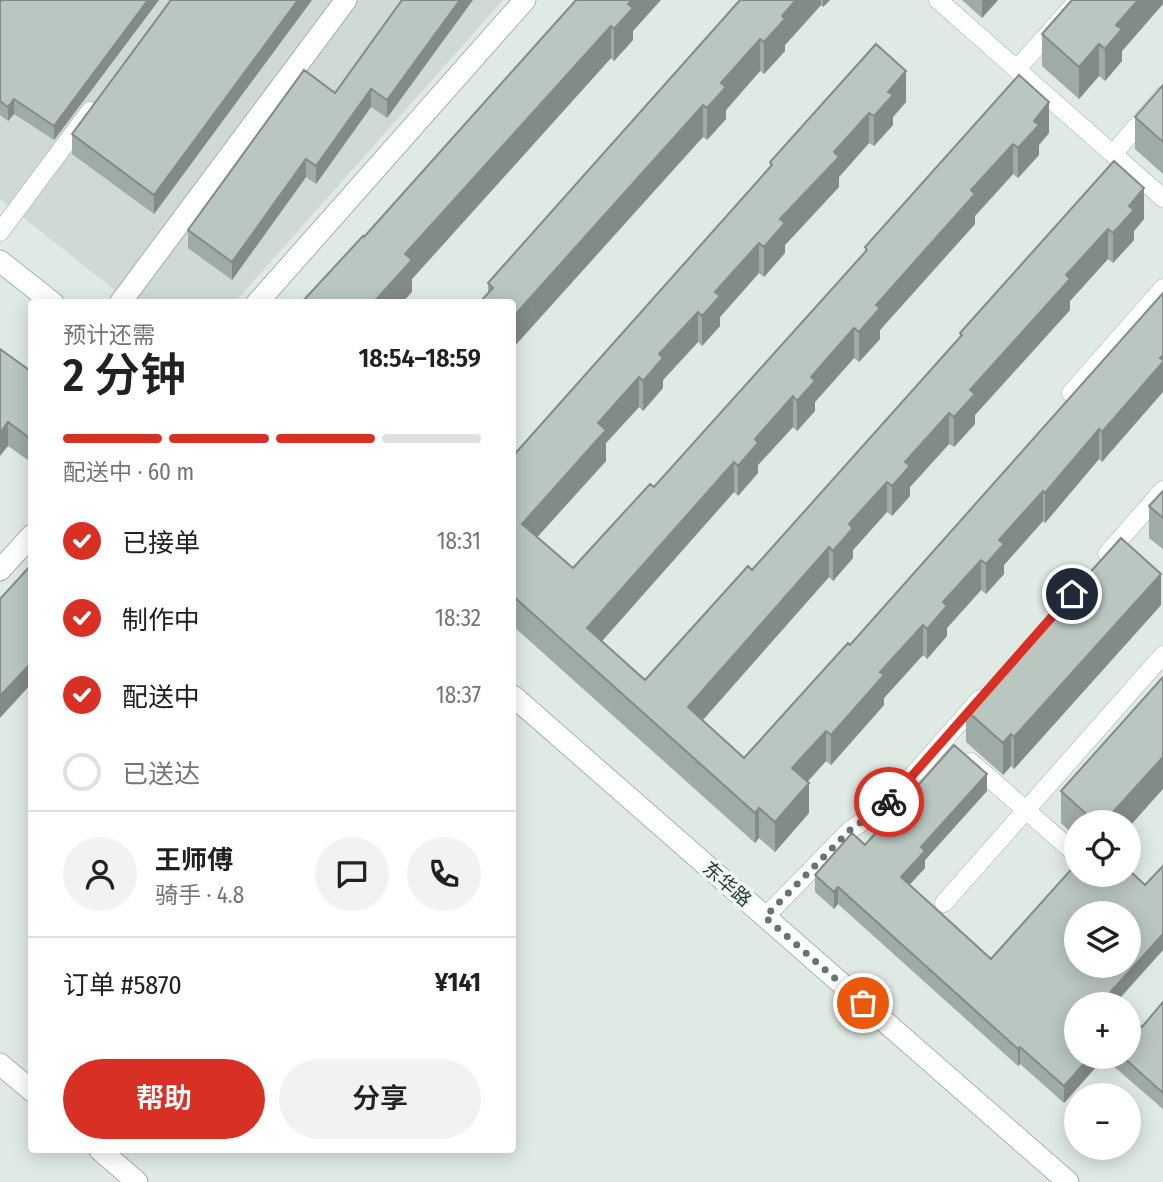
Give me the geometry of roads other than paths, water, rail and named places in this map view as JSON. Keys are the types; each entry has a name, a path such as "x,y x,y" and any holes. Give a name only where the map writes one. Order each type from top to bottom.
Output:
{"street":[{"path":"123,299 346,0"},
{"path":"261,299 525,0"},
{"path":"0,261 48,299"},
{"path":"0,570 28,539"},
{"name":"东华路","path":"516,699 1068,1182"},
{"path":"0,1063 28,1088"},
{"path":"103,1153 137,1182"}],"lane":[{"path":"938,0 1163,198"},
{"path":"1017,69 1078,0"},
{"path":"1113,154 1163,96"},
{"path":"0,232 98,99"},
{"path":"1071,393 1163,288"},
{"path":"1099,562 1163,490"},
{"path":"944,903 1163,655"},
{"path":"765,917 850,830 885,807 990,687"},
{"path":"944,739 1064,844"}]}
